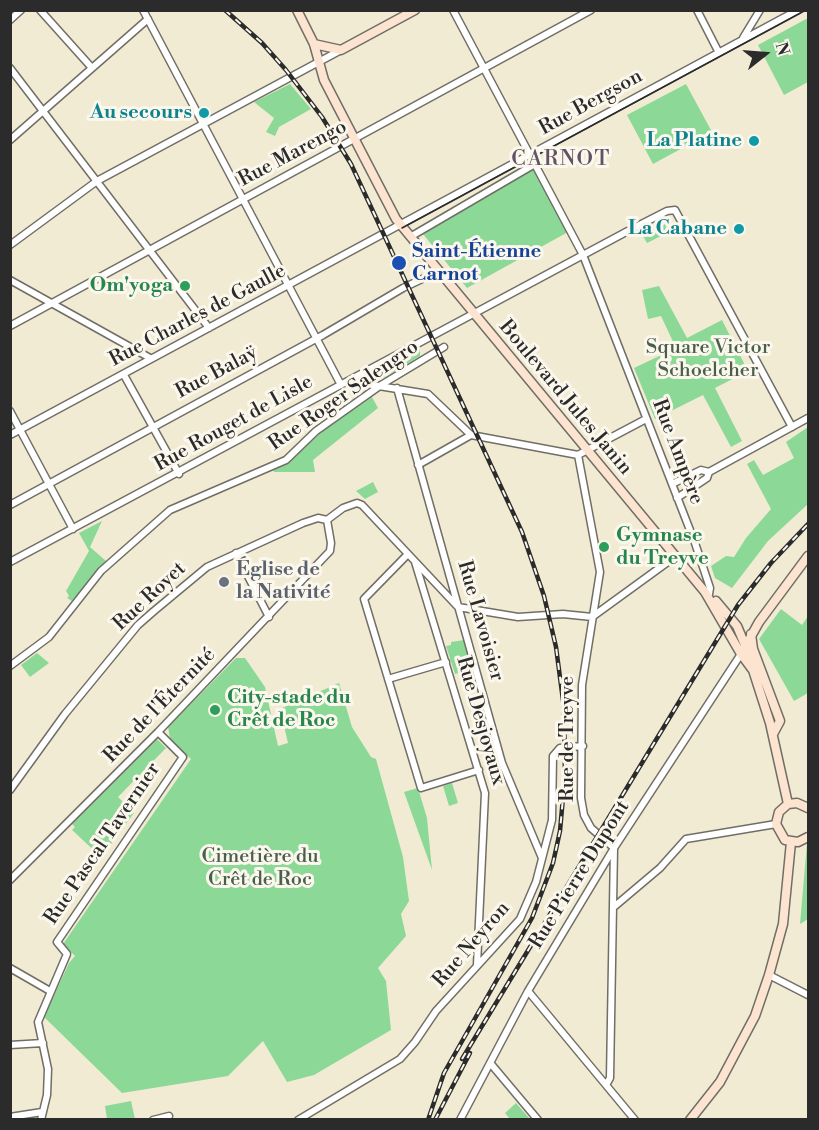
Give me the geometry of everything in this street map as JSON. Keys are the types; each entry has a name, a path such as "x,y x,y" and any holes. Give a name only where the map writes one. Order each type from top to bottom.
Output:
{"main road":[{"name":"Boulevard Jules Janin","path":"297,10 314,44 324,80 400,224 473,314 737,626 773,734 788,804"},
{"path":"314,44 342,50 415,10"},
{"path":"741,654 743,641 808,556"},
{"name":"Boulevard Jules Janin","path":"707,593 741,654 752,669"},
{"name":"Boulevard Jules Janin","path":"722,620 743,641"},
{"path":"737,626 759,622"},
{"path":"751,633 753,649 780,721 773,734"},
{"path":"808,808 797,803 788,804 779,812 776,824 780,836 791,842 808,837"},
{"path":"690,1119 720,1082 755,1016 770,975 783,924 791,842"}],"street":[{"path":"10,20 21,10"},
{"path":"40,10 92,68"},
{"path":"143,10 341,385"},
{"name":"Rue Ampère","path":"453,10 583,255 707,577 707,593"},
{"name":"Rue Marengo","path":"10,326 150,252 591,10"},
{"path":"697,10 718,51"},
{"path":"742,38 760,10"},
{"name":"Rue Bergson","path":"400,224 531,155 742,38 798,10"},
{"path":"10,140 148,19"},
{"path":"10,245 97,181 342,50"},
{"path":"10,68 209,328"},
{"name":"Rue Bergson","path":"410,237 535,164"},
{"name":"Rue Rouget de Lisle","path":"10,562 179,474 666,211 675,210 792,427"},
{"name":"Rue Charles de Gaulle","path":"10,435 124,375 124,372 150,358 290,288 400,224"},
{"name":"Rue Balaÿ","path":"10,505 316,339 403,288 439,272"},
{"path":"10,280 150,358"},
{"path":"422,341 429,356"},
{"name":"Rue Roger Salengro","path":"10,666 49,637 101,572 170,510 286,460 316,431 381,385 444,347"},
{"path":"124,375 179,474"},
{"path":"348,381 428,394 471,435 578,455 646,418"},
{"name":"Rue Lavoisier","path":"397,388 502,763 542,858"},
{"path":"10,411 73,529"},
{"path":"672,484 701,470 709,472 808,418"},
{"path":"418,465 471,435"},
{"name":"Rue de Treyve","path":"578,455 600,572 582,685 581,798 584,815 591,828 614,849"},
{"path":"677,498 707,478 709,472"},
{"name":"Rue Royet","path":"10,790 65,714 138,626 207,567 312,520 327,520 334,512 355,503 363,506 408,554"},
{"name":"Rue de l'Éternité","path":"10,880 158,732 330,550 327,520"},
{"path":"236,553 269,617"},
{"path":"479,770 421,788 364,599 408,554 458,607 518,617 562,614 592,617 676,556"},
{"name":"Rue Desjoyaux","path":"415,562 479,770 486,800 477,965"},
{"name":"Rue Pierre Dupont","path":"460,1119 528,991 614,849 741,654"},
{"path":"388,679 446,662"},
{"name":"Rue Pascal Tavernier","path":"42,1116 47,1095 48,1069 38,1022 67,954 57,942 183,757 158,732"},
{"name":"Rue Neyron","path":"298,1119 400,1059 436,1011 520,919 536,882 552,820 553,756 560,748 583,746"},
{"path":"615,906 660,868 686,839 776,824"},
{"path":"606,1085 610,1078 615,906 614,849"},
{"path":"10,968 50,991"},
{"path":"770,975 808,995"},
{"path":"528,991 634,1119"},
{"path":"10,1046 43,1043"},
{"path":"491,1064 538,1119"},
{"path":"10,1118 42,1116"},
{"path":"153,1119 169,1116"}],"green space":[{"path":"808,18 808,82 784,95 758,45"},
{"path":"290,84 311,109 279,127 275,136 266,132 274,118 254,102"},
{"path":"686,84 712,132 653,164 627,115"},
{"path":"534,169 568,232 467,288 423,234"},
{"path":"665,224 669,232 647,243 643,236"},
{"name":"Square Victor Schoelcher","path":"659,286 687,338 722,320 748,371 715,388 742,441 731,447 703,395 655,419 634,368 676,348 661,316 648,319 642,290"},
{"path":"420,349 420,356 378,381 363,380"},
{"path":"372,397 378,408 313,460 315,472 274,472 273,469 287,463 324,430"},
{"path":"808,427 808,504 768,541 732,588 715,578 711,566 726,556 734,557 746,538 771,509 747,464 754,460 763,475 794,458 786,442"},
{"path":"373,482 378,492 365,499 356,491"},
{"path":"102,521 90,547 106,561 72,601 67,598 69,596 66,591 89,551 79,533"},
{"path":"781,609 802,625 808,616 808,693 794,701 759,639"},
{"path":"464,640 472,669 455,674 446,646 451,645 451,642"},
{"path":"37,653 49,663 30,677 21,665"},
{"name":"Cimetière du Crêt de Roc","path":"236,658 245,658 265,687 278,746 288,743 280,709 339,683 352,727 371,757 376,759 403,857 409,901 401,914 406,936 378,968 386,981 391,1030 314,1075 287,1082 263,1041 228,1076 122,1093 44,1017 69,963 75,956 63,944 191,759 170,739 168,727"},
{"path":"157,739 166,748 118,797 134,813 101,857 72,830 75,827 72,824"},
{"path":"452,783 458,803 449,806 443,786"},
{"path":"418,788 427,818 432,870 404,792"},
{"path":"808,840 808,919 800,924 807,843"},
{"path":"131,1101 135,1119 107,1119 105,1106"},
{"path":"516,1103 530,1119 510,1119 505,1113"}],"tram line":[{"path":"402,228 806,10"}],"railway":[{"path":"225,10 262,43 286,70 322,117 351,164 522,532 544,596 556,647 564,708 565,775 560,831 553,863 532,918 444,1073 428,1120"},
{"path":"462,1059 738,605 771,563 808,524"},
{"path":"435,1120 470,1053"}],"place":[{"name":"Au secours","path":"204,113"},
{"name":"La Platine","path":"754,141"},
{"name":"La Cabane","path":"739,229"},
{"name":"Saint-Étienne Carnot","path":"399,263"},
{"name":"Om'yoga","path":"185,286"},
{"name":"Gymnase du Treyve","path":"604,547"},
{"name":"Église de la Nativité","path":"224,582"},
{"name":"City-stade du Crêt de Roc","path":"215,710"}],"district":[{"name":"CARNOT","path":"561,160"}]}
